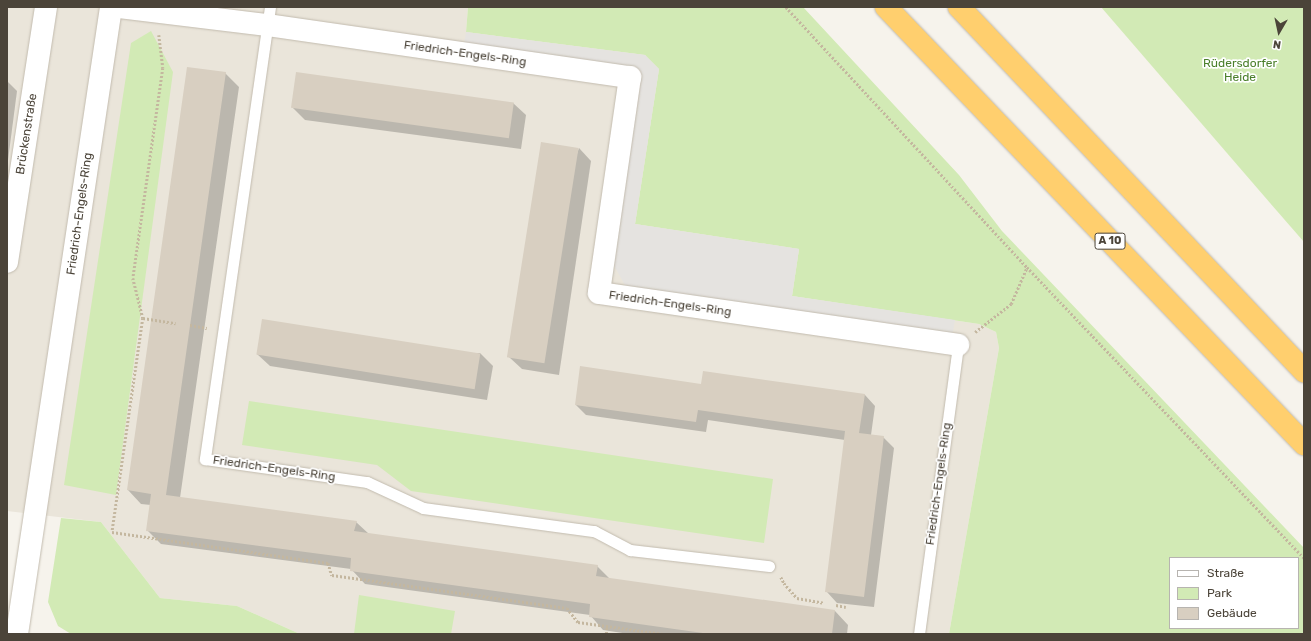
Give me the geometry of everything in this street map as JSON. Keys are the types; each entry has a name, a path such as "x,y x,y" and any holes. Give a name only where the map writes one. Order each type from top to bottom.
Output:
{"highway":[{"name":"A 10","path":"886,7 1304,444"},
{"path":"959,7 1304,372"}],"street":[{"name":"Brückenstraße","path":"7,262 46,7"},
{"name":"Friedrich-Engels-Ring","path":"18,634 111,7"},
{"name":"Friedrich-Engels-Ring","path":"118,7 159,12 269,16 630,77 599,293 958,345"}],"lane":[{"name":"Friedrich-Engels-Ring","path":"269,16 204,459 367,482 423,508 594,531 630,550 773,568"},
{"name":"Friedrich-Engels-Ring","path":"919,634 958,345"}],"path":[{"path":"786,7 1027,267 1304,558"},
{"path":"159,12 158,27 163,68 133,278 143,318 112,532 328,563 332,575 567,608 578,622 663,634"},
{"path":"958,345 1011,304 1027,267"},
{"path":"143,318 176,323"},
{"path":"773,568 797,598 824,603"},
{"path":"836,605 846,607"},
{"path":"606,634 607,626"}],"shaded area":[{"path":"7,7 468,7 466,32 645,55 659,69 635,224 799,249 792,296 979,324 996,332 999,348 949,634 300,634 237,606 160,598 101,522 7,511"},
{"path":"466,32 645,55 659,69 635,224 799,249 792,296 955,320 952,336 626,287 611,260 639,80 464,44"}],"green space":[{"path":"468,7 803,7 959,175 1002,231 1304,548 1304,634 949,634 999,348 996,332 979,324 792,296 799,249 635,224 659,69 645,55 466,32"},
{"name":"Rüdersdorfer Heide","path":"1101,7 1304,7 1304,242 1277,211"},
{"path":"151,31 173,72 116,495 64,485 131,43"},
{"path":"249,401 773,479 764,543 411,491 377,465 242,445"},
{"path":"61,518 101,522 160,598 237,606 300,634 71,634 58,626 48,602"},
{"path":"359,595 455,611 451,634 354,634"}],"building":[{"path":"187,67 226,72 166,495 357,521 354,531 598,565 596,576 835,610 832,634 710,634 589,617 590,604 350,571 351,558 146,531 151,494 127,490"},
{"path":"296,72 514,103 509,138 291,108"},
{"path":"541,142 579,148 544,363 507,357"},
{"path":"262,319 480,354 475,389 256,355"},
{"path":"580,366 701,384 703,371 865,394 859,433 884,436 864,597 825,592 845,431 698,410 696,422 575,405"}]}
